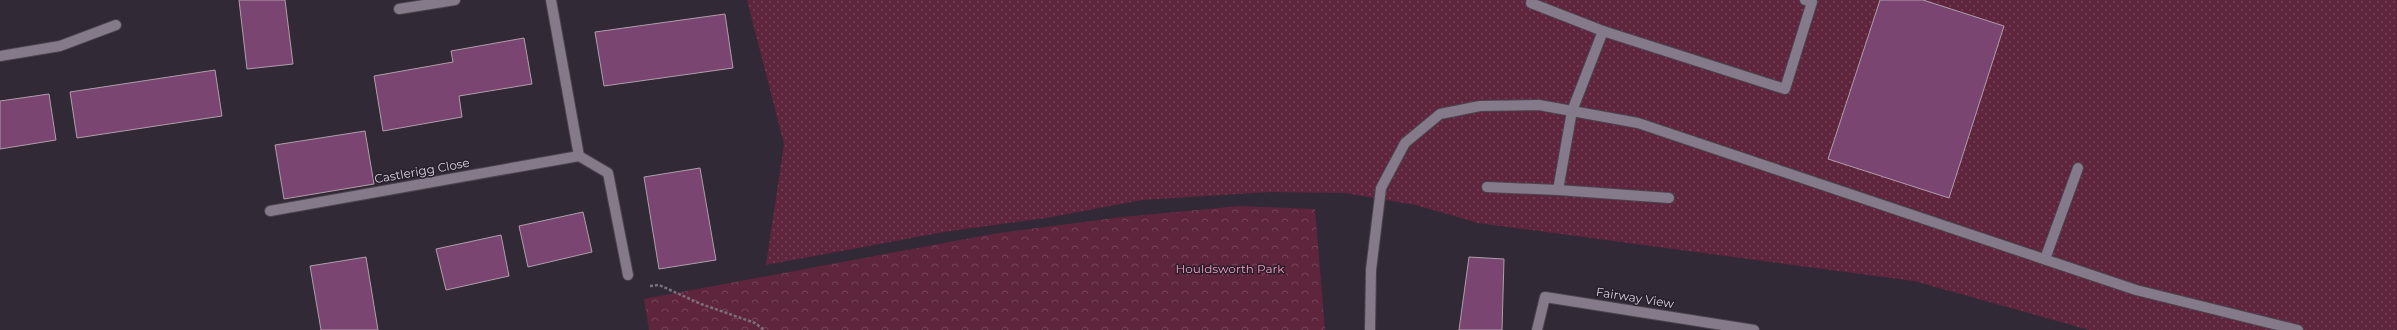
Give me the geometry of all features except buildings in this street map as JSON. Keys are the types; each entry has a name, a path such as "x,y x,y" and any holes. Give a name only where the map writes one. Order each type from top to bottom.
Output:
{"street":[{"path":"399,9 455,0"},
{"path":"551,0 579,156 608,173 628,275"},
{"path":"1532,0 1531,3 1603,31 1785,88 1812,2 1805,0"},
{"path":"0,56 60,46 116,25"},
{"path":"1558,190 1572,111 1603,31"},
{"path":"1370,330 1371,270 1381,188 1405,143 1440,114 1480,106 1539,105 1638,124 2136,290 2298,330"},
{"name":"Castlerigg Close","path":"270,211 579,156"},
{"path":"2045,259 2078,168"},
{"path":"1487,187 1558,190 1669,198"},
{"name":"Fairway View","path":"1537,330 1545,297 1754,330"}],"path":[{"path":"628,275 637,287 659,285 701,304 755,323 764,330"}],"green space":[{"path":"747,0 2397,0 2397,330 2089,330 1914,281 1478,223 1416,205 1345,193 1270,192 1142,200 1046,218 944,232 766,265 784,144"},
{"name":"Houldsworth Park","path":"1240,206 1315,209 1325,330 649,330 644,299 992,234 1122,217"}]}
